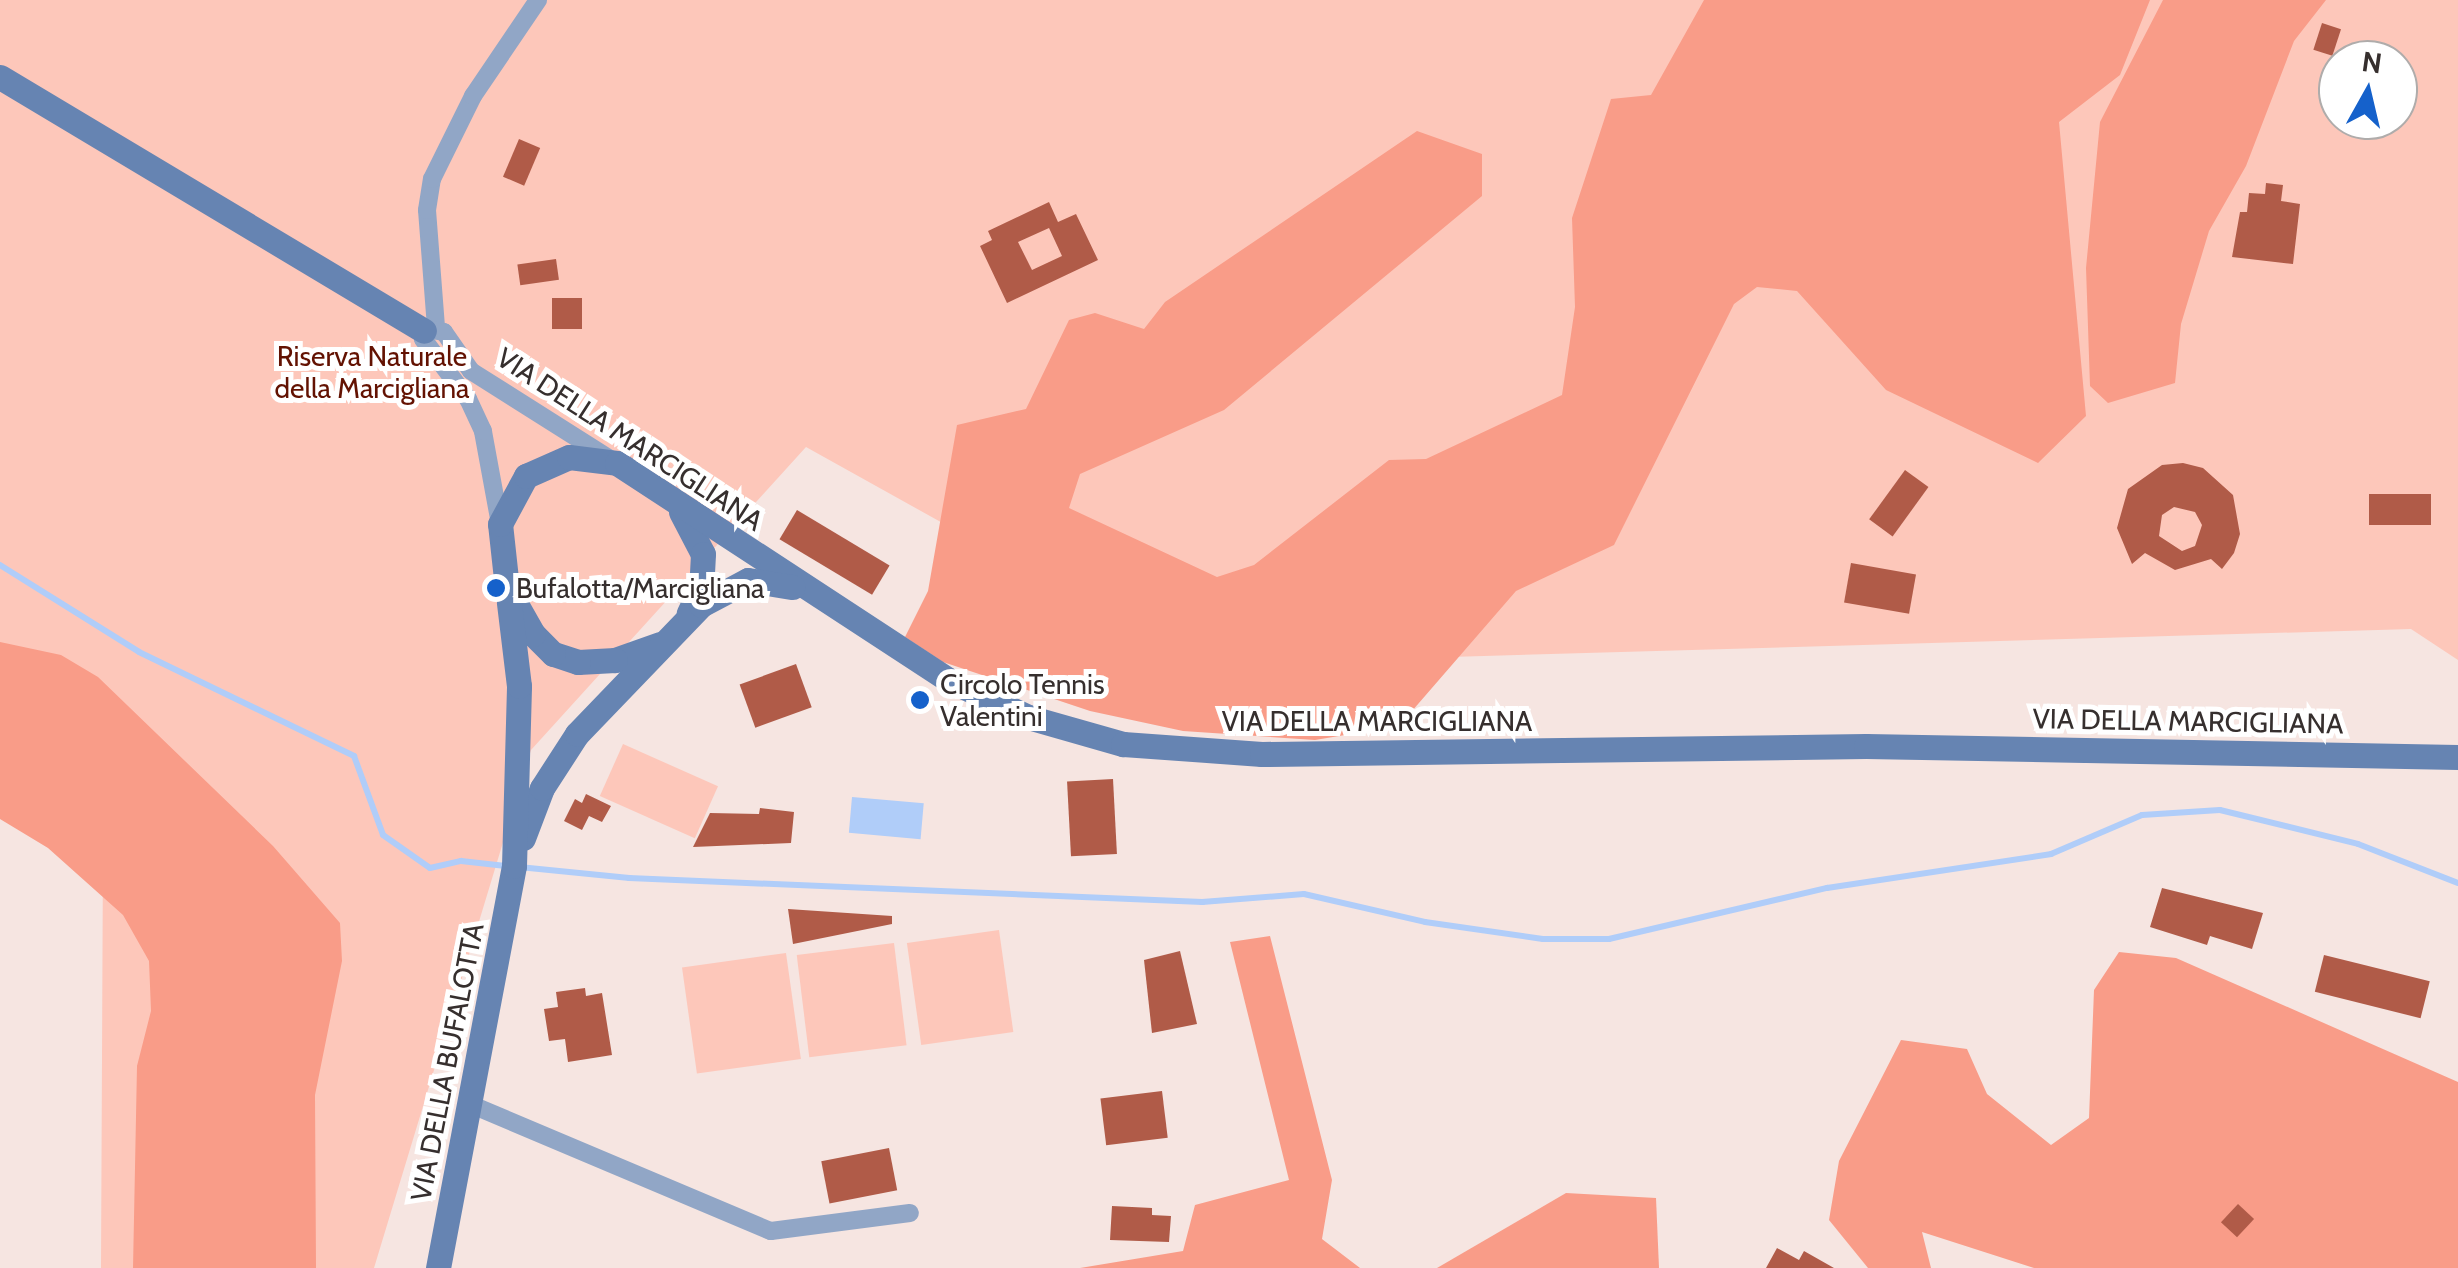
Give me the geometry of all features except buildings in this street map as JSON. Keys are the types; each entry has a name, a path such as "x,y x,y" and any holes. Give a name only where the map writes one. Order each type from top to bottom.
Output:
{"street":[{"path":"430,329 426,210 432,179 466,109 538,0"},
{"name":"VIA DELLA MARCIGLIANA","path":"0,78 430,329 471,371 617,463 810,594 989,701 1093,738 1153,748 1262,754 1866,746 2458,757"},
{"name":"VIA DELLA MARCIGLIANA","path":"430,329 484,431 500,524"},
{"path":"617,463 580,456 540,466 516,488 500,524 508,588 533,634 565,660 615,660 660,644"},
{"path":"672,500 704,554 702,587 684,621"},
{"name":"VIA DELLA BUFALOTTA","path":"514,866 558,759 684,621 714,595 748,580 810,594"},
{"name":"VIA DELLA BUFALOTTA","path":"438,1268 472,1106 514,866 519,702 508,588"},
{"path":"472,1106 771,1232 910,1213"}],"green space":[{"name":"Riserva Naturale della Marcigliana","path":"0,0 2458,0 2458,660 2411,629 1348,660 1079,599 806,447 531,750 374,1268 101,1268 103,845 0,788"},
{"path":"623,744 718,786 695,838 600,796"},
{"path":"999,930 1013,1032 921,1045 907,943"},
{"path":"894,943 907,1045 809,1057 797,955"},
{"path":"786,953 801,1059 697,1074 682,968"}],"shaded area":[{"path":"1704,0 2150,0 2120,75 2059,122 2086,416 2038,463 1886,390 1797,291 1757,287 1734,304 1614,545 1516,591 1399,726 1315,740 1183,731 1090,711 943,662 905,637 928,591 957,425 1026,409 1069,320 1095,313 1144,329 1165,302 1417,131 1482,154 1482,196 1224,410 1080,474 1069,508 1217,577 1254,565 1389,460 1426,459 1562,395 1575,307 1572,218 1611,99 1651,95"},
{"path":"2163,0 2326,0 2294,41 2246,166 2209,231 2181,324 2175,383 2108,403 2090,386 2086,268 2100,122"},
{"path":"0,642 61,655 98,677 273,846 340,923 342,961 315,1095 316,1268 133,1268 137,1066 151,1011 149,961 123,915 48,848 0,819"},
{"path":"1270,936 1332,1180 1322,1239 1360,1268 1080,1268 1183,1251 1195,1205 1289,1180 1230,942"},
{"path":"2119,952 2176,958 2458,1082 2458,1268 2034,1268 1922,1232 1931,1268 1868,1268 1829,1220 1839,1161 1901,1040 1967,1049 1987,1094 2051,1145 2089,1118 2094,990"},
{"path":"1566,1193 1656,1198 1659,1268 1437,1268"}],"water":[{"path":"852,797 924,803 921,839 849,833"}],"waterway":[{"path":"0,565 139,652 354,756 383,835 430,868 461,861 506,866"},
{"path":"519,867 629,878 1202,902 1304,894 1425,922 1543,939 1609,939 1827,888 2051,854 2142,815 2220,810 2358,844 2458,883"}],"place":[{"name":"Bufalotta/Marcigliana","path":"496,588"},
{"name":"Circolo Tennis Valentini","path":"920,700"}]}
